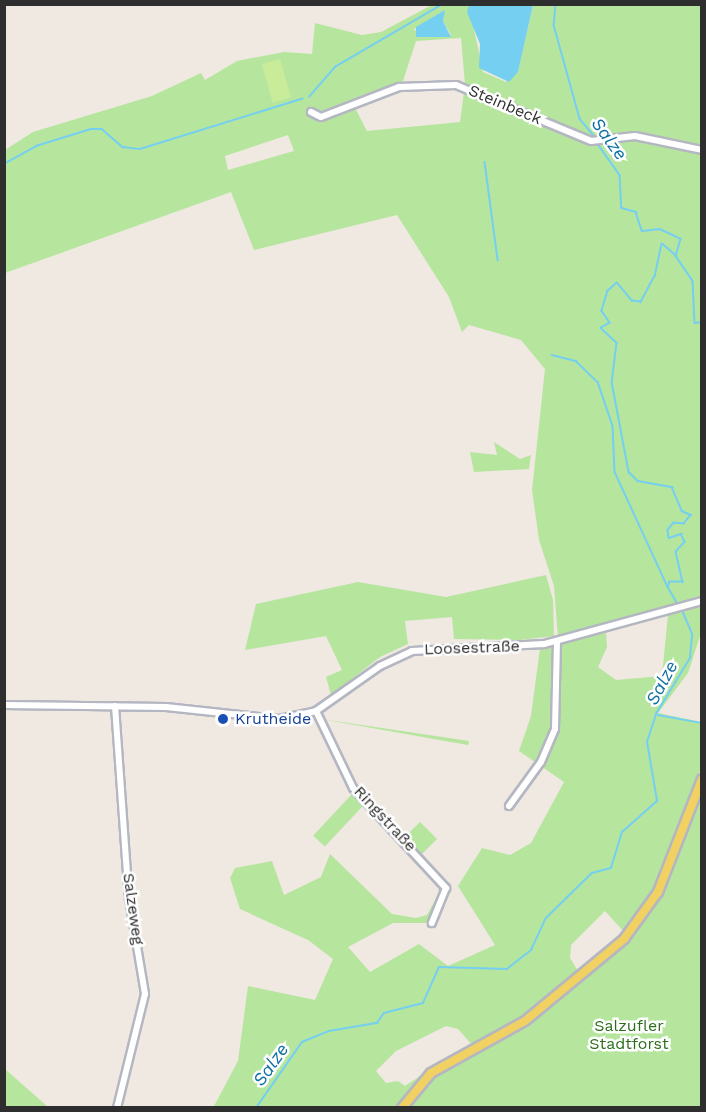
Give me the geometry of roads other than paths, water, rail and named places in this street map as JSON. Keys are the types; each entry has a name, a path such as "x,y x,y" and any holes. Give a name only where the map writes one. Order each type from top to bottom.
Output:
{"main road":[{"path":"402,1107 432,1073 525,1021 624,939 658,892 702,779"}],"street":[{"name":"Steinbeck","path":"311,112 321,117 399,87 456,85 591,141 601,142 634,136 702,150"},
{"name":"Loosestraße","path":"4,705 115,706 265,719 316,711 380,666 412,651 556,642 702,601"},
{"path":"509,806 541,762 555,729 556,642"},
{"name":"Salzeweg","path":"115,706 129,899 146,994 117,1107"},
{"name":"Ringstraße","path":"316,711 353,788 446,888 432,923"}],"water":[{"path":"469,5 533,5 518,72 509,82 479,68 480,44 467,12"},
{"path":"445,10 443,21 451,37 416,37 416,27"}],"waterway":[{"path":"309,97 335,67 443,4"},
{"name":"Salze","path":"556,4 554,25 580,119 595,137"},
{"path":"4,164 36,146 91,129 102,129 123,147 140,149 302,99"},
{"name":"Salze","path":"598,144 620,175 622,208 636,212 642,231 660,229 681,239 676,256 662,244 655,276 641,302 632,301 617,283 608,291 602,311 610,323 601,328 617,343 612,382 629,472 638,481 672,487 682,511 691,515 684,524 674,523 668,530 669,538 681,534 685,542 676,552 683,582 670,582 668,587 678,604"},
{"path":"485,162 498,260"},
{"path":"676,256 693,281 695,323 702,322"},
{"path":"552,355 576,361 598,382 613,426 615,472 668,587"},
{"name":"Salze","path":"256,1108 302,1042 329,1031 377,1023 384,1013 423,1003 439,967 507,969 531,950 546,918 592,873 611,868 622,832 657,801 647,742 656,714 690,658 692,634 682,610"},
{"path":"658,715 702,723"}],"place":[{"name":"Krutheide","path":"223,719"}],"park label":[{"name":"Salzufler Stadtforst","path":"629,1035"}]}
